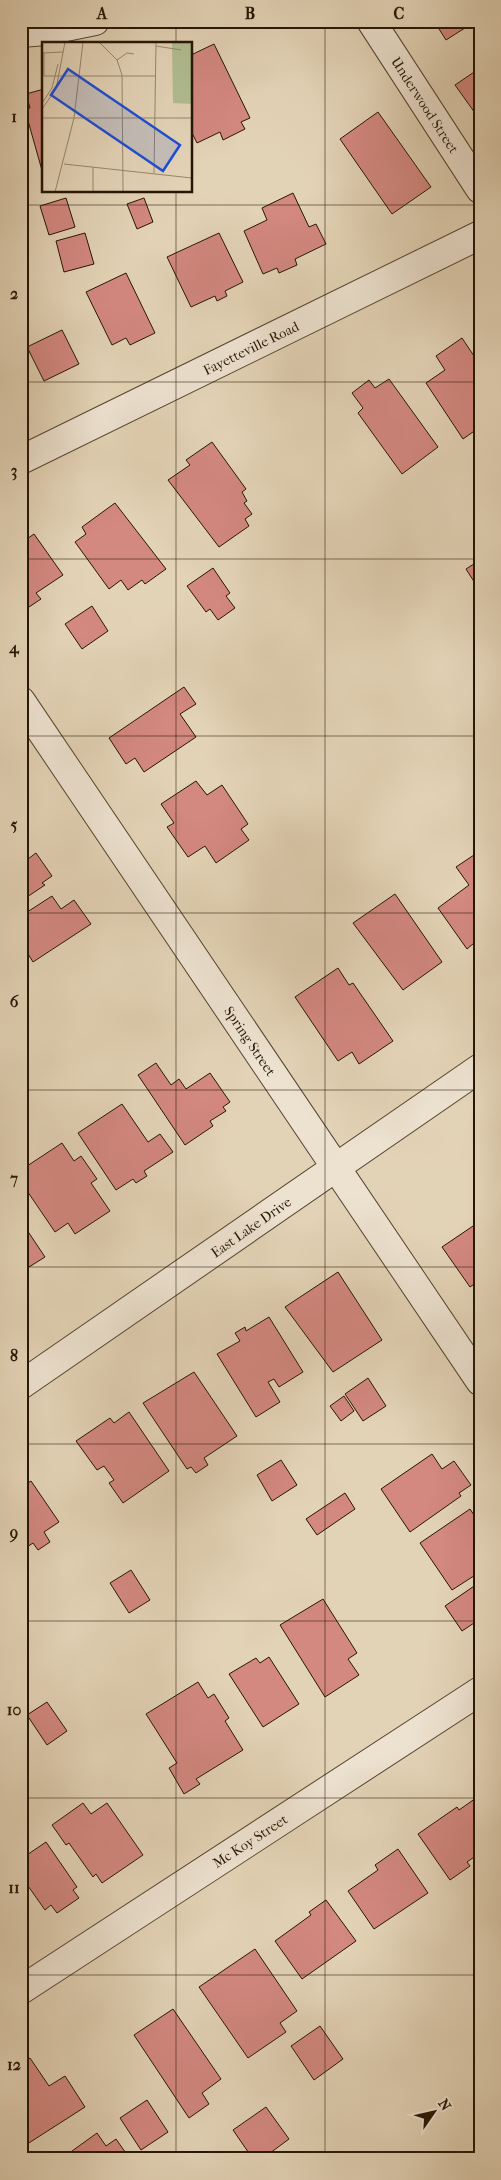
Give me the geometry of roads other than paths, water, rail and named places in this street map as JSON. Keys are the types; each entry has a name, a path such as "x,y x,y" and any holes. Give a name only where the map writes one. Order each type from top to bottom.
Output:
{"street":[{"path":"21,33 46,31 95,21"},
{"name":"Underwood Street","path":"371,21 480,190"},
{"name":"Fayetteville Road","path":"21,460 480,235"},
{"name":"Spring Street","path":"21,701 480,1381"},
{"name":"East Lake Drive","path":"21,1385 480,1068"},
{"name":"Mc Koy Street","path":"21,1990 480,1691"}]}
